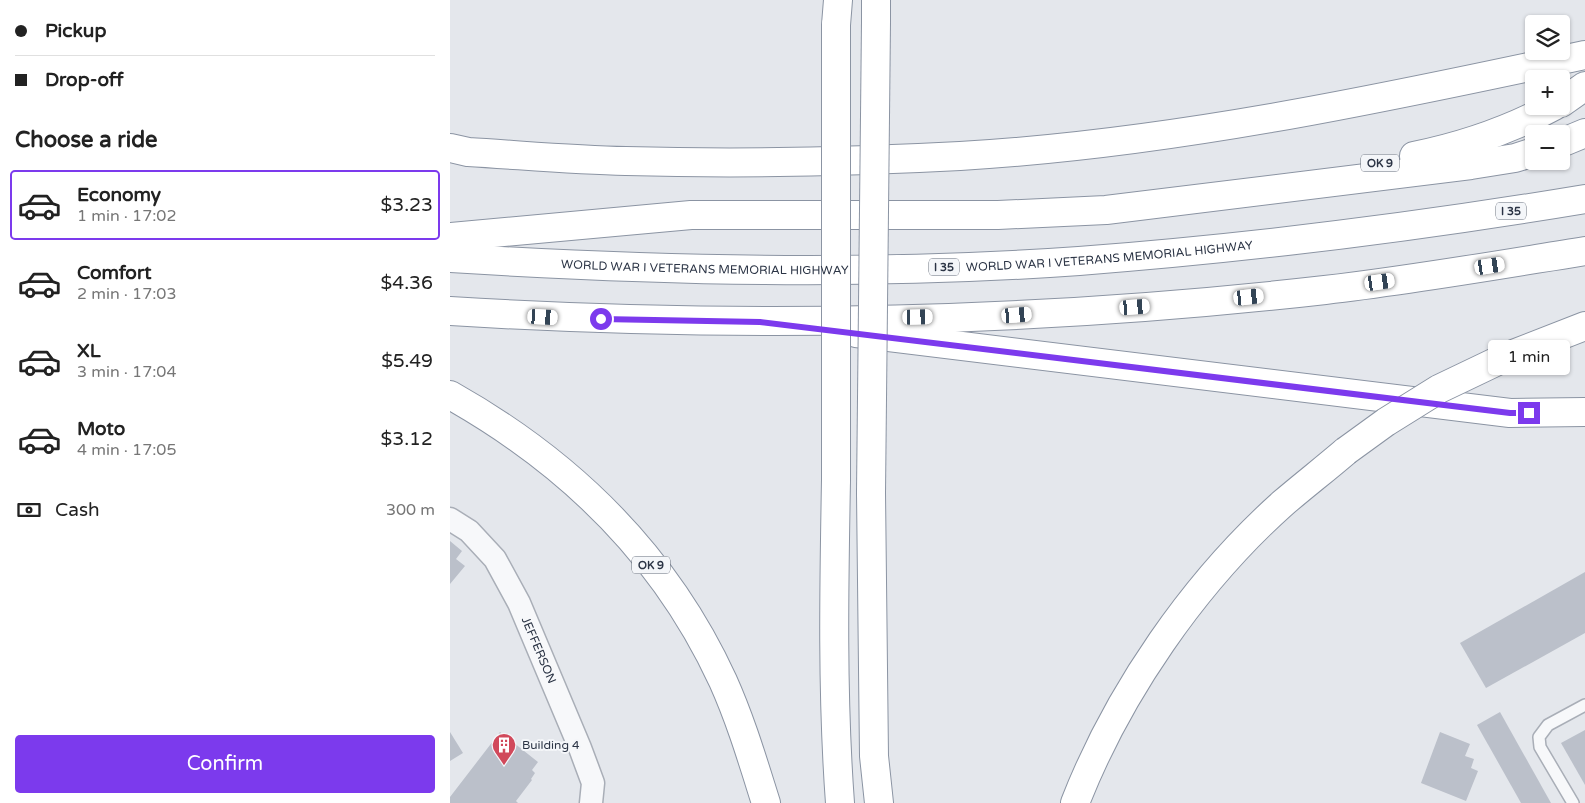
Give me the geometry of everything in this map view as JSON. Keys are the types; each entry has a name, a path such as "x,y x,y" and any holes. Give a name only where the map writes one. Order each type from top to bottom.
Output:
{"highway":[{"path":"836,8 836,480 833,631 835,736 840,803"},
{"path":"876,11 871,493 874,756 879,803"},
{"path":"450,148 468,152 625,161 810,161 961,156 1111,141 1296,114 1585,55"},
{"name":"OK 9","path":"450,237 691,215 998,215 1106,210 1216,197 1442,150 1503,130 1534,115"},
{"path":"1570,139 1585,133"},
{"path":"1216,197 1515,158 1525,155"},
{"name":"WORLD WAR I VETERANS MEMORIAL HIGHWAY","path":"450,258 604,268 781,270 910,268 1078,261 1247,246 1437,223 1585,199"},
{"path":"450,311 562,318 760,322 1017,315 1154,306 1325,290 1585,251"},
{"path":"760,322 1248,380 1427,404 1510,413 1585,412"},
{"path":"1074,803 1103,741 1126,698 1171,630 1226,561 1282,504 1346,451 1386,422 1439,389 1508,356 1585,326"},
{"name":"OK 9","path":"450,395 523,441 566,473 604,508 640,549 697,632 722,680 742,728 766,803"}],"street":[{"name":"JEFFERSON","path":"450,519 469,531 495,559 519,603 593,783 591,803"}],"lane":[{"path":"1573,803 1540,747 1539,737 1548,725 1585,706"}],"building":[{"path":"450,541 462,551 456,559 465,566 450,584"},
{"path":"1585,572 1585,633 1486,688 1460,643"},
{"path":"1500,712 1551,803 1521,803 1477,725"},
{"path":"1585,730 1585,785 1561,743"},
{"path":"450,732 463,753 450,761"},
{"name":"Building 4","path":"500,732 538,762 532,770 535,773 532,780 516,801 518,803 450,803 450,797"},
{"path":"1440,732 1470,744 1465,756 1474,759 1471,768 1478,771 1466,801 1421,783"}],"place":[{"name":"Building 4","path":"504,766"}],"route":[{"path":"601,319 760,322 1248,380 1380,399 1510,413 1529,413"}]}
